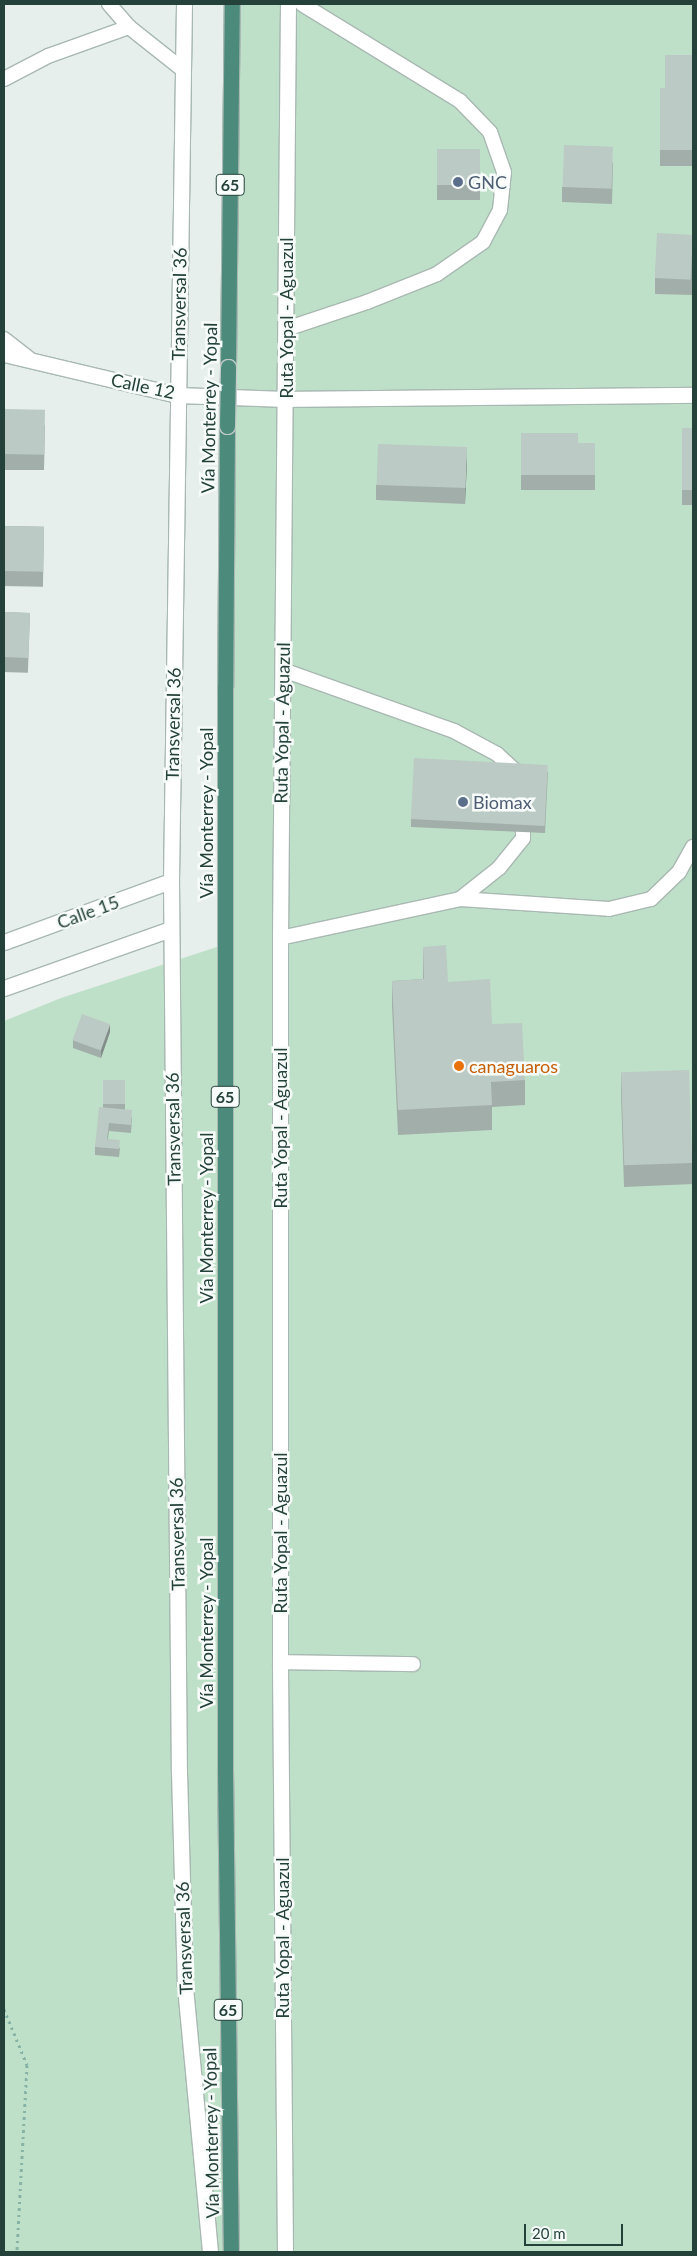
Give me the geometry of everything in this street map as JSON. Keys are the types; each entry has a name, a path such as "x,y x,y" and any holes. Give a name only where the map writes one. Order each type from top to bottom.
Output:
{"highway":[{"name":"Vía Monterrey - Yopal","path":"231,2252 225,1769 225,687 232,4"}],"street":[{"name":"Transversal 36","path":"184,4 171,881 179,1772 185,1987 210,2252"},
{"path":"285,399 288,24"},
{"name":"Calle 12","path":"4,354 178,395 285,399 693,395"},
{"name":"Calle 15","path":"4,942 171,881"},
{"path":"4,988 171,929"},
{"path":"280,1662 285,2252"}],"lane":[{"path":"109,4 129,27 182,69"},
{"name":"Ruta Yopal - Aguazul","path":"280,1662 280,938 288,4"},
{"path":"286,329 367,302 438,274 483,242 500,210 504,172 490,132 460,101 302,4"},
{"path":"4,79 48,56 129,27"},
{"path":"4,339 36,363"},
{"path":"283,670 454,731 497,754 514,770"},
{"path":"460,899 499,868 523,838 523,832"},
{"path":"280,938 460,899 609,909 651,899 679,872 693,847"},
{"path":"280,1662 413,1664"}],"path":[{"path":"4,2009 27,2065 18,2252"}],"green space":[{"path":"230,4 693,4 693,2252 4,2252 4,1021 61,998 223,945"}],"building":[{"path":"665,55 693,55 693,88 665,88"},
{"path":"660,88 693,88 693,150 660,150"},
{"path":"564,145 613,147 612,189 563,187"},
{"path":"437,149 480,149 480,185 437,185"},
{"path":"657,233 693,235 691,280 655,278"},
{"path":"4,409 45,410 44,455 4,454"},
{"path":"682,428 693,428 693,490 682,490"},
{"path":"521,433 578,433 578,443 595,443 595,475 521,475"},
{"path":"378,444 467,447 466,488 377,485"},
{"path":"4,526 44,527 43,572 4,571"},
{"path":"4,612 30,613 28,658 4,657"},
{"path":"414,758 548,765 545,826 411,819"},
{"name":"canaguaros","path":"446,945 448,982 490,979 492,1024 522,1023 525,1080 491,1082 492,1105 398,1110 392,981 424,979 423,947"},
{"path":"82,1014 110,1024 101,1051 72,1040"},
{"path":"689,1070 692,1163 624,1165 621,1072"},
{"path":"103,1080 125,1080 125,1104 103,1104"},
{"path":"99,1107 132,1110 131,1125 109,1123 107,1139 120,1140 119,1149 95,1147"}],"place":[{"name":"GNC","path":"458,182"},
{"name":"Biomax","path":"463,802"},
{"name":"canaguaros","path":"459,1066"}]}
